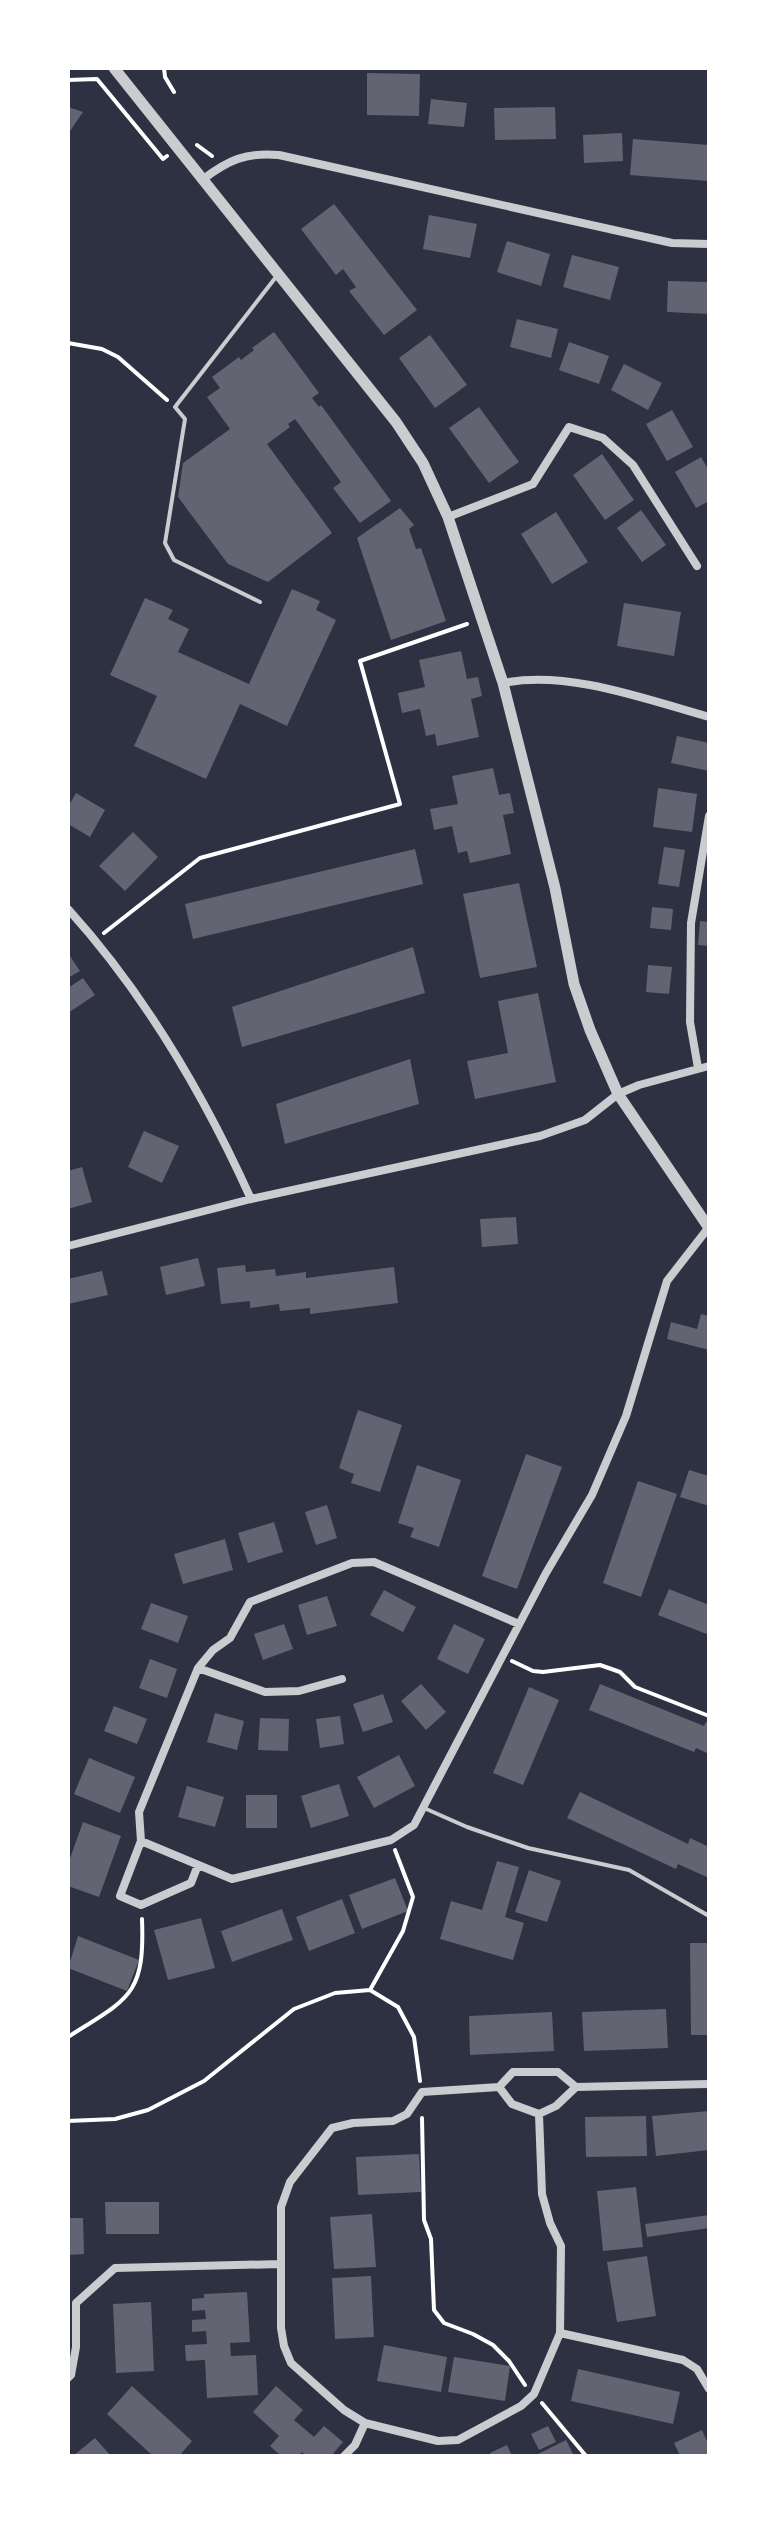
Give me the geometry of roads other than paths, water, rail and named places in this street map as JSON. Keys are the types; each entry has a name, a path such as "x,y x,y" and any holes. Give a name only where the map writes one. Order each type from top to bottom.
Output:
{"street":[{"path":"114,68 396,422 423,463 448,517 503,683 555,888 574,984 590,1030 618,1094 709,1227 667,1281 626,1416 592,1495 519,1624 414,1825 391,1840 232,1879 141,1841"},
{"path":"202,180 232,160 263,154 279,155 672,243 709,244"},
{"path":"448,517 533,484 569,427 603,438 633,465 697,566"},
{"path":"503,683 528,678 611,689 709,717"},
{"path":"698,1068 690,1022 691,923 709,816"},
{"path":"68,909 96,940 135,993 178,1059 223,1137 251,1199"},
{"path":"68,1246 251,1199 540,1136 585,1120 618,1094 709,1066"},
{"path":"198,1865 191,1883 141,1905 120,1896 141,1841 139,1812 198,1668 213,1650 230,1638 250,1602 352,1563 374,1562 519,1624"},
{"path":"198,1668 265,1692 299,1691 342,1679"},
{"path":"539,2114 542,2194 550,2223 561,2246 560,2333 534,2394 521,2406 458,2440 438,2441 365,2423 344,2410 291,2363 281,2328 281,2207 290,2182 332,2128 353,2123 393,2121 407,2114 422,2092 499,2087 513,2072 558,2072 576,2087 709,2084"},
{"path":"499,2087 512,2104 539,2114 556,2106 576,2087"},
{"path":"68,2378 76,2347 76,2303 115,2268 280,2264"},
{"path":"560,2333 683,2360 697,2369 709,2389"},
{"path":"344,2456 355,2445 365,2423"}],"lane":[{"path":"260,602 174,560 165,543 185,419 175,407 279,274"},
{"path":"424,1808 528,1848 629,1870 709,1916"}]}
